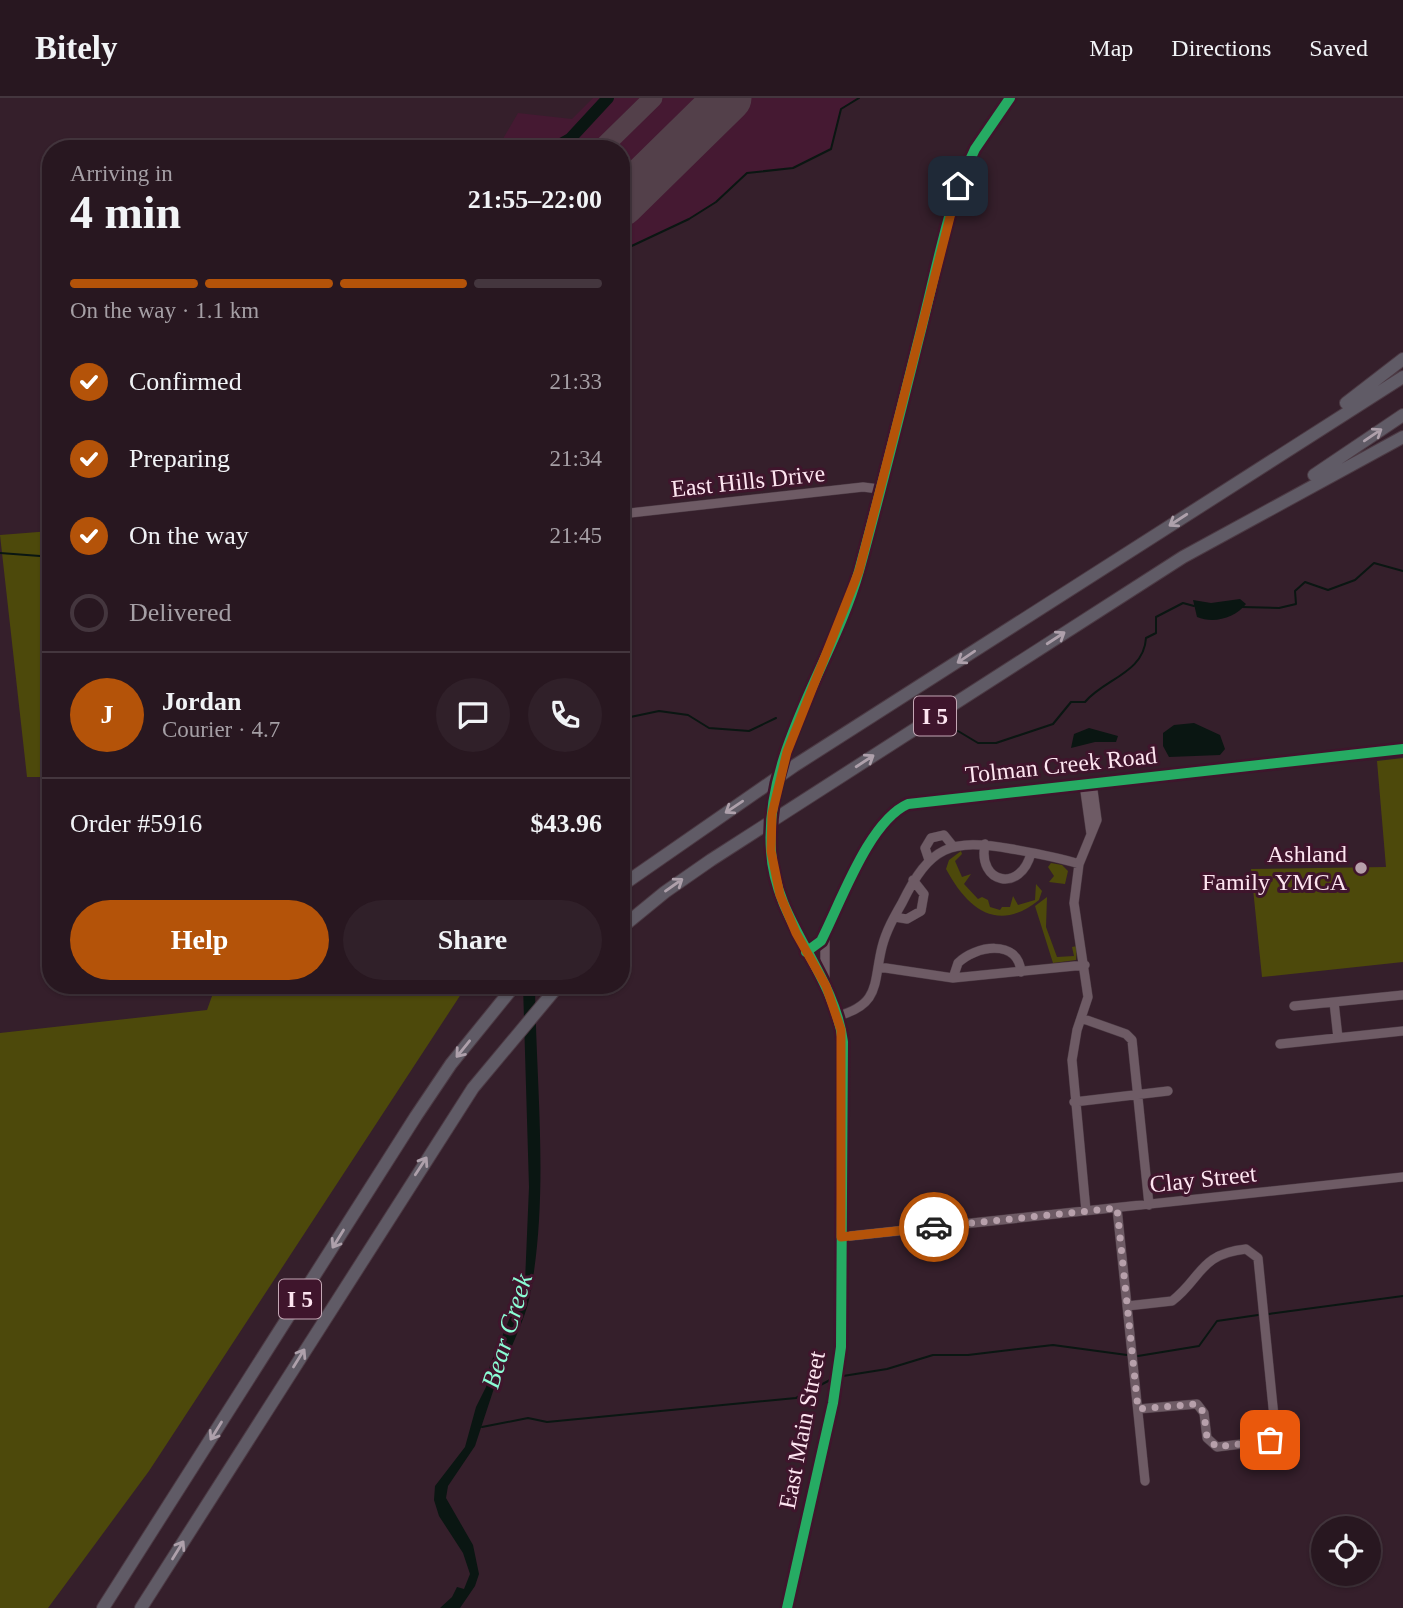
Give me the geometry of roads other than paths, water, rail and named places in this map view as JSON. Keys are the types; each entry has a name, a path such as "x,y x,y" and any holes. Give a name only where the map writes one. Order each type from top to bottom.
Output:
{"highway":[{"path":"1235,483 1403,359"},
{"name":"I 5","path":"630,880 794,766 1403,377"},
{"name":"I 5","path":"630,921 665,892 722,853 1183,557 1256,514 1403,415"},
{"path":"1256,514 1403,437"},
{"name":"I 5","path":"103,1608 416,1116 451,1064 508,994"},
{"name":"I 5","path":"141,1608 473,1088 551,994"}],"street":[{"name":"East Main Street","path":"787,1608 835,1391 841,1332 842,1042 838,1016 826,986 783,905 772,864 773,803 790,743 852,594 958,186 975,149 1010,98"},
{"name":"East Hills Drive","path":"630,513 863,487 880,489"},
{"name":"Tolman Creek Road","path":"806,952 817,947 826,932 877,830 900,808 924,800 1403,749"},
{"path":"1086,1211 1072,1060 1088,997 1074,903 1079,864 1097,820 1088,783"},
{"path":"929,860 925,848 931,838 944,835 953,845"},
{"path":"838,1016 858,1009 870,998 885,938 914,880 929,860 953,845 985,844 1079,864"},
{"path":"985,844 986,866 993,875 1003,879 1020,875 1031,853"},
{"path":"895,917 908,919 921,911 924,894 914,880"},
{"path":"826,932 826,986"},
{"path":"953,978 958,962 979,949 992,948 1009,952 1016,957 1021,972"},
{"path":"879,967 953,978 1085,965"},
{"path":"1294,1006 1403,995"},
{"path":"1334,1002 1338,1038"},
{"path":"1082,1018 1129,1037 1133,1043 1149,1205"},
{"path":"1280,1044 1403,1031"},
{"path":"1074,1102 1167,1091"},
{"name":"Clay Street","path":"841,1237 1403,1177"},
{"path":"1117,1208 1145,1481"},
{"path":"1127,1306 1172,1301 1203,1266 1221,1255 1246,1250 1258,1258 1275,1427 1273,1437 1266,1441 1217,1447 1207,1438 1204,1413 1197,1404 1138,1409"}],"water":[{"path":"1240,599 1246,604 1236,613 1210,620 1197,617 1193,600 1211,603"},
{"path":"1194,723 1220,735 1225,749 1220,755 1169,757 1163,746 1163,733 1174,725"},
{"path":"1089,728 1118,736 1116,742 1095,742 1071,748 1074,734"},
{"name":"Bear Creek","path":"523,994 535,994 540,1176 531,1290 504,1366 500,1370 475,1446 448,1486 446,1498 473,1545 479,1574 475,1586 460,1608 440,1608 452,1597 457,1587 464,1589 470,1574 463,1553 439,1516 434,1500 435,1486 465,1447 476,1407 486,1387 490,1365 525,1282 529,1187"}],"waterway":[{"path":"568,140 608,98"},
{"path":"630,247 689,219 716,202 747,173 793,168 831,149 841,109 859,98"},
{"path":"0,553 40,556"},
{"path":"1242,607 1279,608 1296,604 1295,591 1305,582 1328,590 1355,580 1374,563 1403,571"},
{"path":"958,731 978,743 996,743 1053,724 1071,702 1085,702 1131,668 1144,650 1146,638 1156,633 1156,617 1183,603 1194,606"},
{"path":"630,717 659,711 688,715 709,728 749,731 776,718"},
{"path":"1269,1314 1403,1296"},
{"path":"1138,1356 1199,1346 1217,1321 1258,1315"},
{"path":"843,1376 887,1369 933,1355 968,1355 1053,1345 1127,1355"},
{"path":"482,1427 528,1418 547,1422 796,1398 830,1380"}],"place":[{"name":"Ashland Family YMCA","path":"1361,868"}]}
